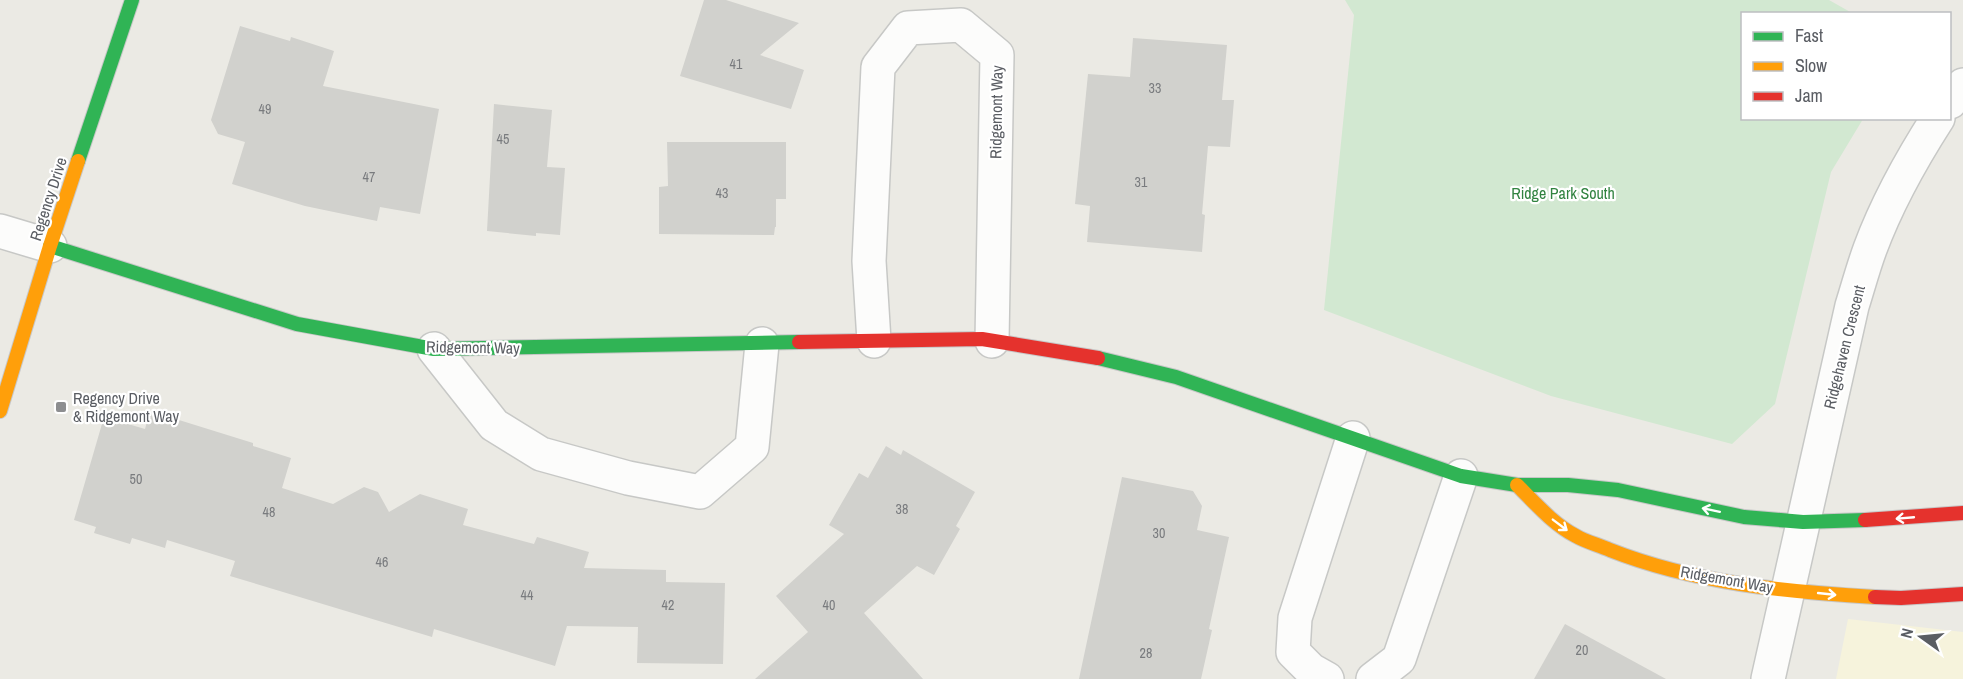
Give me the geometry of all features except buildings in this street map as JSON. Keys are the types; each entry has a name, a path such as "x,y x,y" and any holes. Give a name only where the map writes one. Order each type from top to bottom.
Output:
{"street":[{"name":"Regency Drive","path":"0,411 50,246 132,0"},
{"name":"Ridgemont Way","path":"874,341 869,261 878,67 908,28 961,25 997,55 992,341"},
{"path":"1951,101 1963,85"},
{"name":"Ridgehaven Crescent","path":"1768,679 1852,306 1870,249 1892,199 1917,151 1937,120"},
{"path":"0,231 50,246"},
{"name":"Ridgemont Way","path":"50,246 297,324 434,349 982,339 1083,355 1176,377 1461,476 1517,485 1568,485 1618,490 1744,517 1803,522 1897,519 1963,513"},
{"path":"434,349 494,425 541,454 628,478 700,492 752,447 762,344"},
{"path":"1326,679 1311,670 1293,652 1295,618 1353,438"},
{"path":"1373,679 1399,659 1461,476"},
{"name":"Ridgemont Way","path":"1517,485 1553,520 1575,536 1630,558 1706,579 1843,595 1901,598 1963,594"}],"shaded area":[{"path":"1848,619 1963,632 1963,679 1836,679"}],"green space":[{"name":"Ridge Park South","path":"1345,0 1829,0 1850,12 1741,12 1741,120 1862,120 1831,172 1775,404 1732,444 1551,396 1324,310 1354,15"}],"traffic: fast":[{"path":"78,161 132,0"},
{"path":"50,246 297,324 434,349 799,342"},
{"path":"1098,358 1176,377 1461,476 1517,485 1568,485 1618,490 1744,517 1803,522 1865,520"}],"traffic: slow":[{"path":"0,411 78,161"},
{"path":"1517,485 1545,513 1568,531 1584,540 1642,561 1674,571 1741,584 1875,597"}],"traffic: jam":[{"path":"799,342 982,339 1098,358"},
{"path":"1865,520 1963,513"},
{"path":"1875,597 1901,598 1963,594"}],"place":[{"name":"Regency Drive & Ridgemont Way","path":"61,407"}]}
